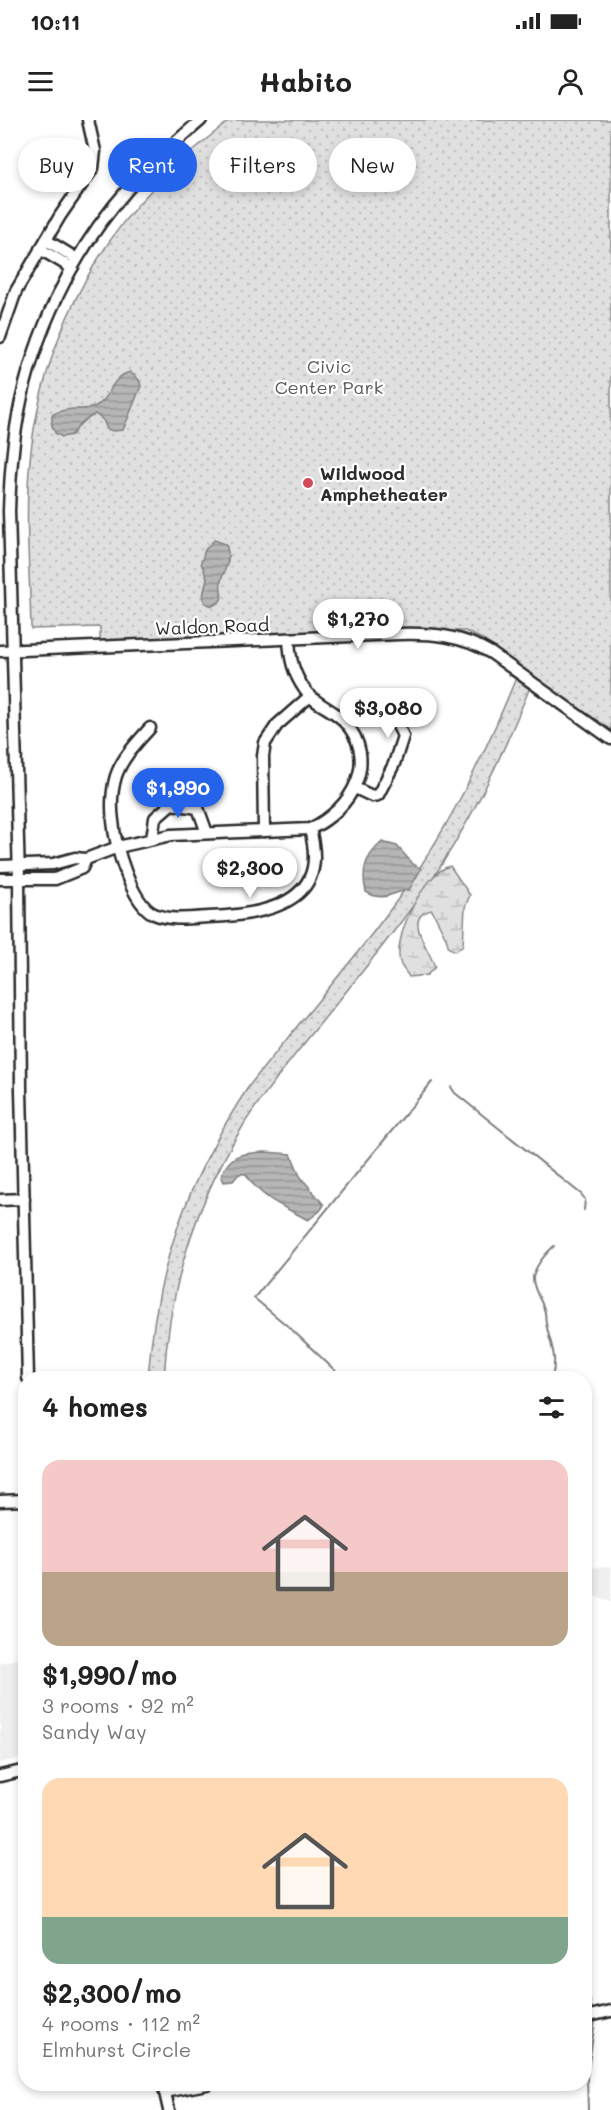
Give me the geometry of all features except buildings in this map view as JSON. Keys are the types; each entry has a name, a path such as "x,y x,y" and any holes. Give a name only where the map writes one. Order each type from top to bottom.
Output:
{"street":[{"path":"0,337 16,291 93,168 95,151 88,120"},
{"path":"28,1371 19,865 9,511 17,417 43,330 75,263 111,209 129,188 201,120"},
{"path":"43,245 75,263"},
{"name":"Waldon Road","path":"0,651 428,633 460,639 476,645 500,659 611,739"},
{"path":"0,866 54,864 75,858 86,859 118,847 171,835 310,829 324,822 338,811 355,788 361,754 353,732 310,696 293,670 289,639"},
{"path":"264,831 263,756 265,743 277,725 310,696"},
{"path":"345,723 367,702 379,701 393,715 403,736 394,764 378,795 372,796 355,788"},
{"path":"150,728 127,757 117,775 112,802 112,821 118,847 127,875 146,909 155,914 173,918 249,914 287,901 304,887 311,875 315,856 310,829"},
{"path":"152,839 155,818 171,804 198,808 207,833"},
{"path":"0,879 55,879 82,868 86,859"},
{"path":"54,864 55,879"},
{"path":"0,1200 24,1199"},
{"path":"0,1501 18,1500"},
{"path":"0,1776 18,1772"},
{"path":"592,2015 611,2011"},
{"path":"165,2091 169,2110"}],"shaded area":[{"path":"130,372 139,380 141,386 123,430 107,429 103,420 95,414 81,423 72,435 62,437 55,433 52,415 64,410 94,407 104,399 117,379"},
{"path":"214,540 226,544 228,556 220,586 222,598 212,606 205,603 203,596 207,578 201,563 205,550"},
{"path":"382,842 397,846 412,863 421,869 409,890 378,897 366,892 364,870 368,859"},
{"path":"265,1152 291,1154 300,1176 324,1205 320,1211 308,1220 266,1196 246,1174 239,1174 233,1181 224,1182 221,1175 234,1158 244,1154"},
{"path":"611,1567 611,1602 592,1595 592,1568"},
{"path":"18,1659 18,1759 0,1763 0,1663"}],"green space":[{"name":"Civic Center Park","path":"230,120 611,120 611,730 534,677 484,789 438,870 365,969 267,1090 229,1151 213,1181 188,1245 172,1310 165,1371 149,1371 158,1298 167,1261 178,1225 208,1156 249,1086 372,934 427,857 471,778 520,668 482,639 465,631 397,631 100,642 100,627 31,629 29,471 42,392 53,354 67,317 105,248 150,192 197,192 197,148"},
{"path":"450,866 470,895 465,907 463,945 456,951 449,948 432,910 423,913 418,926 435,967 427,975 409,977 401,965 399,954 400,940 405,925 420,894 440,871"}],"waterway":[{"path":"336,1371 254,1298 432,1082"},
{"path":"451,1087 455,1093 581,1194 585,1199 584,1210"},
{"path":"554,1246 541,1260 533,1277 535,1289 545,1311 553,1350 554,1371"},
{"path":"592,2042 595,2021"},
{"path":"587,2091 588,2110"}],"place":[{"name":"Wildwood Amphetheater","path":"308,483"}]}
